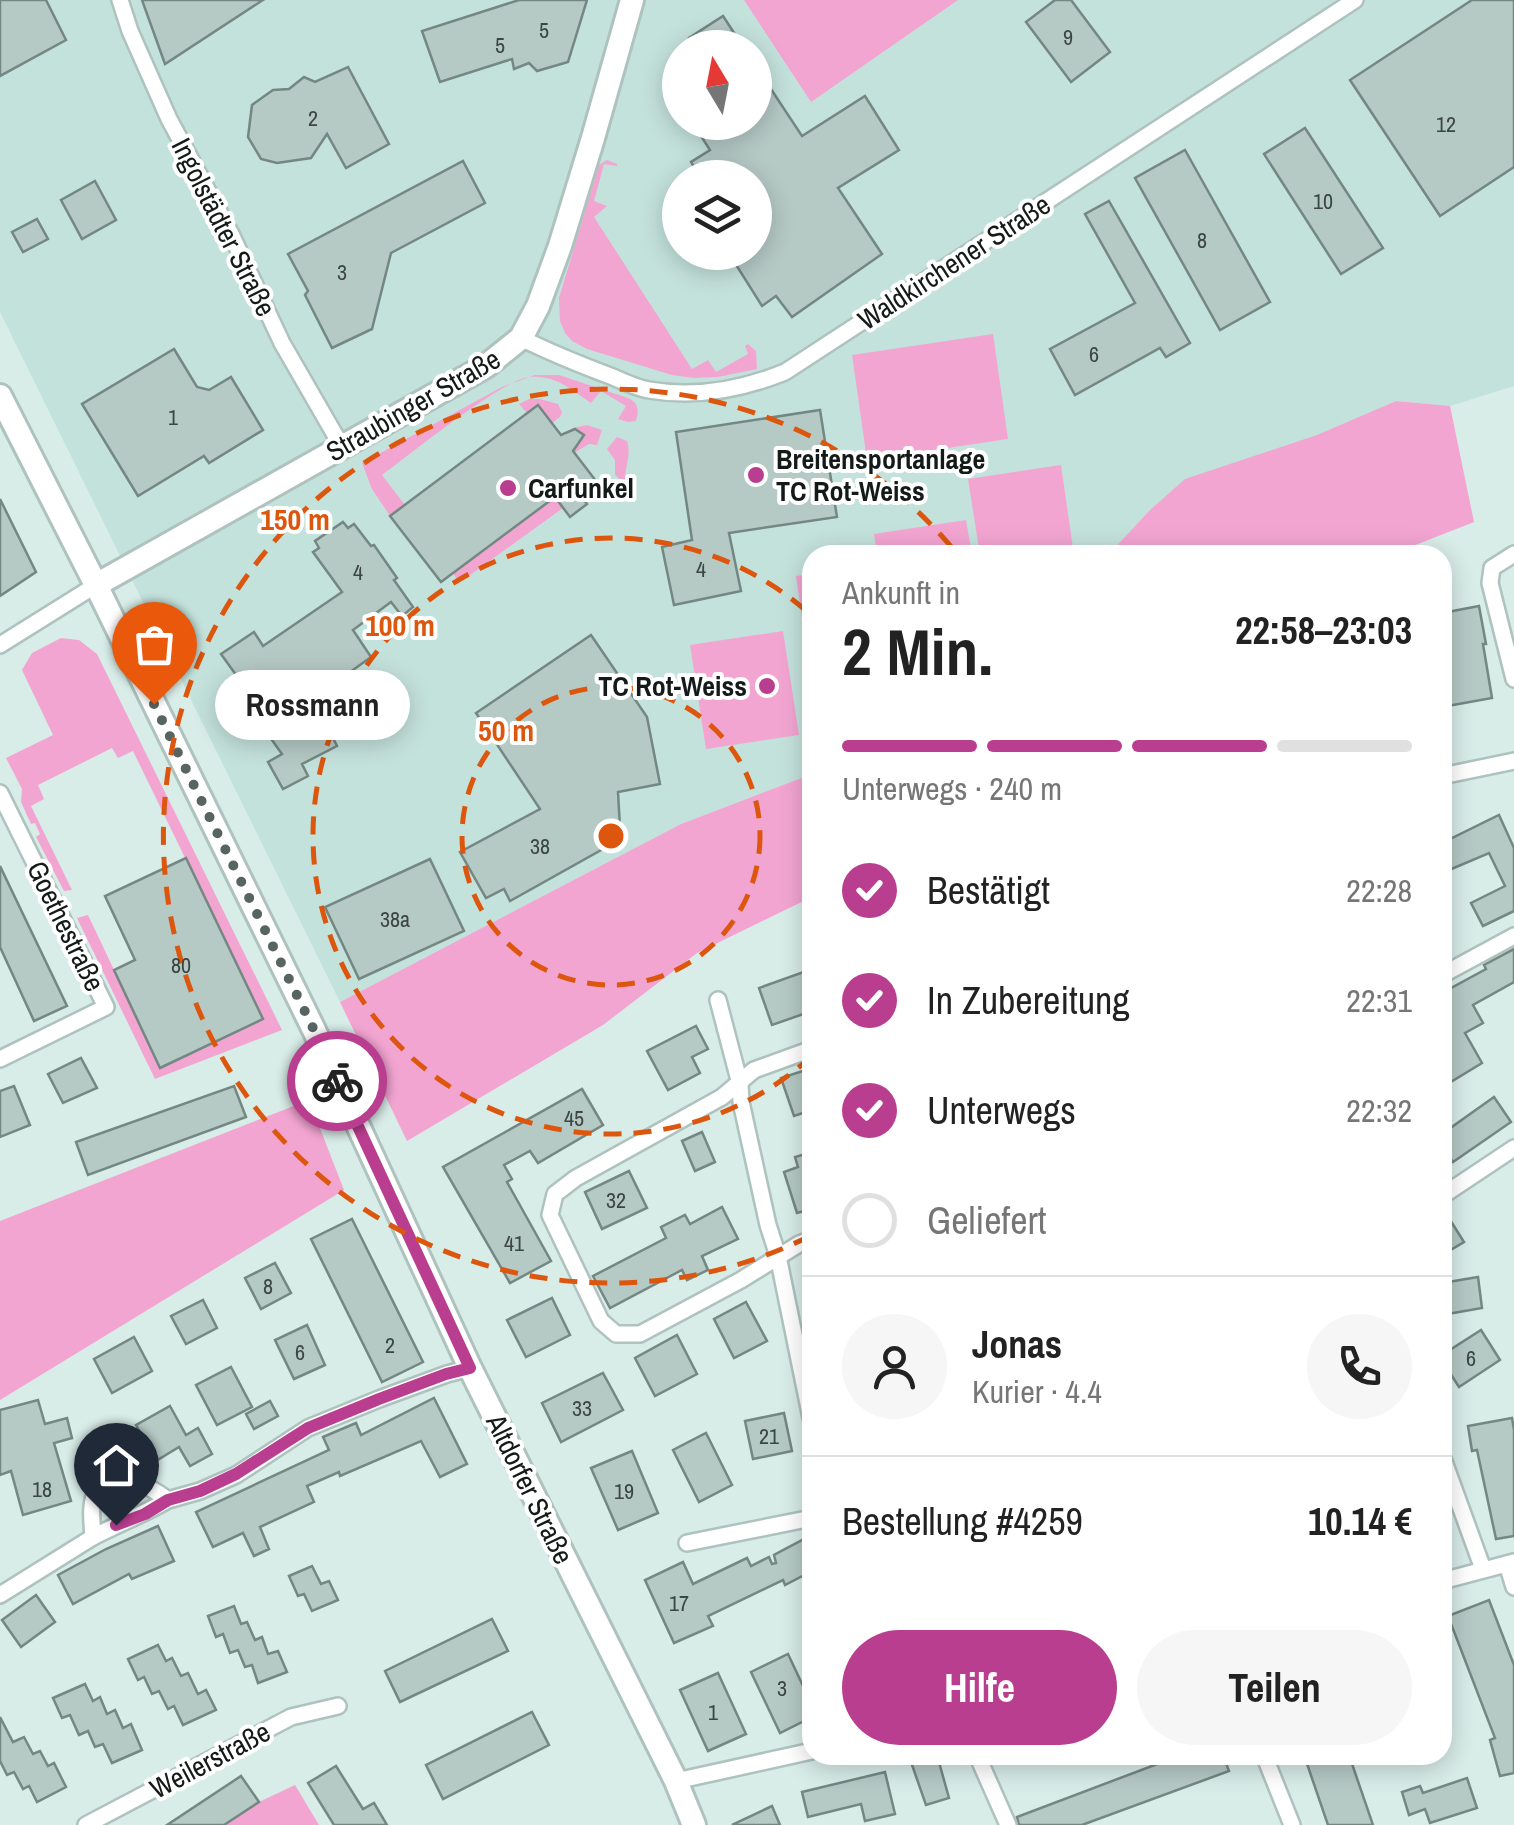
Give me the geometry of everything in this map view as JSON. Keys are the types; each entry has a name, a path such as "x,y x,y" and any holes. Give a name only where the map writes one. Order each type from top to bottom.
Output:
{"main road":[{"name":"Straubinger Straße","path":"96,585 486,366 520,338 538,306 560,246 632,0"},
{"name":"Altdorfer Straße","path":"0,396 314,1030 470,1368 676,1781 694,1825"}],"street":[{"name":"Ingolstädter Straße","path":"120,0 169,119 231,234 282,344 342,447"},
{"name":"Waldkirchener Straße","path":"520,338 646,390 734,390 763,381 785,372 1356,0"},
{"path":"1514,554 1492,568 1490,583 1514,680"},
{"path":"0,645 96,585"},
{"path":"1452,774 1514,761"},
{"name":"Goethestraße","path":"0,794 106,1007 0,1059"},
{"path":"1452,969 1514,936"},
{"path":"718,1000 740,1084 802,1374"},
{"path":"802,1053 754,1070 722,1097 576,1178 555,1194 550,1215 600,1321 616,1334 640,1334 802,1243"},
{"path":"1452,1189 1514,1148"},
{"path":"0,1595 93,1537 168,1500 200,1491 236,1474 308,1428 470,1368"},
{"path":"93,1537 92,1508 96,1492 106,1482 129,1479 150,1486 168,1500"},
{"path":"1452,1484 1483,1570"},
{"path":"687,1543 802,1520"},
{"path":"1452,1578 1510,1563 1514,1587"},
{"name":"Weilerstraße","path":"86,1825 291,1717 338,1706"},
{"path":"676,1781 802,1753"},
{"path":"981,1765 1008,1825"},
{"path":"1268,1765 1292,1825"}],"shaded area":[{"path":"0,0 1514,0 1514,386 1450,406 1396,401 1150,510 1117,545 802,545 802,778 681,824 340,1002 0,312"},
{"path":"744,0 958,0 811,102 772,43 772,30 764,30"},
{"path":"607,160 617,166 604,164 594,201 607,206 594,217 692,369 708,360 716,372 748,354 748,344 756,351 757,369 718,377 672,375 587,349 565,333 559,298 599,165"},
{"path":"993,334 1008,439 867,460 852,355"},
{"path":"559,375 628,398 637,407 636,421 618,419 626,406 601,391 591,403 555,380 530,377"},
{"path":"512,383 382,475 405,505 390,516 372,489 362,463"},
{"path":"529,399 558,404 560,417 552,423 538,405 527,413 519,404"},
{"path":"1396,401 1450,406 1474,522 1415,545 1117,545 1185,479 1317,435"},
{"path":"587,425 602,430 597,445 589,444 574,453 561,435"},
{"path":"617,437 627,441 628,446 625,483 615,475 615,460 607,449"},
{"path":"1061,465 1073,545 978,545 968,479"},
{"path":"555,497 563,508 459,583 453,573"},
{"path":"966,520 970,545 876,545 874,534"},
{"path":"802,575 802,618 796,576"},
{"path":"783,631 799,735 706,749 690,645"},
{"path":"61,638 79,640 97,654 282,1030 155,1079 77,918 88,915 160,1067 263,1018 133,751 118,758 112,748 38,785 44,799 31,806 72,890 64,891 36,837 40,834 21,802 22,789 6,758 53,735 22,670 32,653"},
{"path":"802,778 802,902 697,953 603,1025 407,1141 340,1002 681,824"},
{"path":"309,1100 344,1190 0,1400 0,1221"},
{"path":"295,1785 319,1825 224,1825 259,1802"}],"building":[{"path":"0,0 46,0 66,40 0,76"},
{"path":"142,0 263,0 165,64"},
{"path":"519,0 587,0 568,62 537,71 529,63 514,69 512,59 440,82 422,31"},
{"path":"1055,0 1071,0 1110,52 1071,82 1026,22"},
{"path":"1472,0 1514,0 1514,167 1440,216 1350,80"},
{"path":"723,16 732,30 701,30"},
{"path":"348,67 389,144 346,168 327,134 311,158 277,163 261,159 248,137 252,105 273,90 289,89 304,77 315,82"},
{"path":"772,91 802,136 865,96 899,150 838,188 882,254 792,317 776,296 762,306 739,270 772,270 772,160 694,160 710,150 704,140 772,140"},
{"path":"1305,128 1383,248 1341,274 1264,154"},
{"path":"1185,150 1270,302 1220,330 1135,178"},
{"path":"463,161 485,203 391,253 372,329 332,348 288,254"},
{"path":"95,181 116,220 82,239 61,200"},
{"path":"1109,201 1190,343 1166,357 1160,348 1075,395 1050,349 1135,303 1085,214"},
{"path":"37,219 48,239 23,252 12,232"},
{"path":"174,349 197,387 209,390 231,377 263,430 209,463 204,456 138,496 82,404"},
{"name":"Carfunkel","path":"538,405 561,435 575,429 584,435 573,451 596,481 579,494 587,504 570,517 555,497 441,582 390,516"},
{"name":"Breitensportanlage TC Rot-Weiss","path":"820,410 837,517 729,533 741,591 674,605 662,547 692,540 676,432"},
{"path":"0,499 36,572 0,596"},
{"path":"343,522 348,528 354,524 374,545 413,607 402,616 391,602 353,630 371,657 313,699 337,746 302,764 308,776 283,789 268,762 282,754 237,691 244,686 221,654 254,632 263,646 342,592 313,552 319,548 315,541"},
{"path":"1479,606 1492,698 1452,705 1452,611"},
{"path":"591,635 647,717 660,784 618,792 620,827 614,831 619,840 510,901 504,889 486,898 460,852 540,809 476,713"},
{"path":"1499,815 1514,848 1514,911 1483,926 1471,903 1505,886 1489,853 1452,869 1452,838"},
{"path":"186,858 263,1019 160,1068 114,970 135,960 105,896"},
{"path":"430,859 464,931 359,979 325,907"},
{"path":"0,866 67,1006 34,1021 0,947"},
{"path":"1514,949 1514,982 1473,1005 1483,1023 1465,1033 1482,1063 1452,1081 1452,988 1486,969 1484,965"},
{"path":"802,973 802,1014 772,1025 759,988"},
{"path":"696,1026 708,1049 692,1057 700,1073 668,1090 647,1051"},
{"path":"81,1058 97,1088 63,1103 48,1074"},
{"path":"802,1071 802,1113 794,1116 781,1078"},
{"path":"14,1086 30,1125 0,1137 0,1091"},
{"path":"234,1086 246,1117 88,1175 76,1142"},
{"path":"582,1089 603,1125 538,1163 530,1151 504,1165 512,1179 507,1182 551,1261 510,1283 443,1167"},
{"path":"1494,1097 1511,1122 1453,1162 1452,1127"},
{"path":"702,1132 715,1162 695,1171 682,1141"},
{"path":"802,1155 802,1212 797,1213 784,1172 798,1167 795,1157"},
{"path":"629,1171 647,1208 602,1229 585,1192"},
{"path":"722,1207 738,1239 702,1256 708,1270 687,1280 682,1270 610,1308 593,1276 666,1238 661,1227 685,1215 690,1224"},
{"path":"352,1219 423,1362 382,1382 311,1239"},
{"path":"1452,1223 1464,1242 1452,1249"},
{"path":"275,1263 291,1293 261,1309 245,1278"},
{"path":"1478,1277 1482,1308 1452,1313 1452,1281"},
{"path":"552,1298 570,1335 526,1357 507,1320"},
{"path":"203,1300 217,1328 186,1344 171,1316"},
{"path":"746,1302 767,1341 734,1358 714,1319"},
{"path":"307,1325 325,1365 294,1379 275,1340"},
{"path":"1481,1330 1500,1360 1459,1387 1452,1376 1452,1349"},
{"path":"677,1335 697,1374 655,1396 635,1358"},
{"path":"134,1337 152,1371 112,1393 94,1359"},
{"path":"231,1367 252,1407 217,1425 196,1385"},
{"path":"603,1373 623,1410 561,1442 542,1403"},
{"path":"434,1398 467,1464 440,1477 421,1441 307,1486 314,1502 260,1527 269,1549 254,1556 243,1533 213,1547 196,1512 329,1450 323,1437 356,1423 361,1435"},
{"path":"38,1400 45,1424 67,1418 72,1438 54,1443 71,1501 23,1515 11,1471 0,1475 0,1410"},
{"path":"270,1401 278,1416 254,1429 246,1414"},
{"path":"170,1406 186,1435 198,1428 212,1454 190,1466 179,1447 156,1461 136,1425"},
{"path":"784,1413 792,1451 753,1459 745,1421"},
{"path":"1512,1418 1514,1536 1496,1539 1468,1426"},
{"path":"706,1433 732,1485 699,1502 673,1450"},
{"path":"632,1451 658,1513 618,1530 591,1468"},
{"path":"158,1526 174,1561 132,1579 129,1574 73,1604 58,1575"},
{"path":"802,1540 802,1576 785,1585 783,1580 708,1616 713,1626 674,1643 645,1580 683,1562 693,1584 747,1558 751,1566 769,1557 772,1564 776,1563 774,1555"},
{"path":"312,1566 321,1584 329,1581 338,1600 312,1611 304,1594 298,1596 289,1576"},
{"path":"36,1595 55,1622 21,1647 2,1620"},
{"path":"1489,1600 1514,1665 1514,1773 1500,1776 1490,1740 1495,1738 1452,1626 1452,1614"},
{"path":"234,1606 241,1624 247,1622 255,1640 262,1637 268,1654 278,1651 287,1672 258,1683 252,1665 245,1667 238,1650 230,1653 223,1634 216,1637 208,1616"},
{"path":"492,1619 508,1651 400,1702 385,1671"},
{"path":"158,1645 166,1661 172,1658 181,1676 188,1673 198,1694 206,1690 216,1710 183,1725 174,1706 168,1709 159,1691 152,1694 144,1677 138,1680 128,1659"},
{"path":"788,1654 802,1684 802,1722 780,1733 751,1672"},
{"path":"718,1673 746,1734 708,1751 680,1690"},
{"path":"85,1684 93,1701 100,1697 107,1714 115,1710 123,1728 131,1724 142,1750 112,1763 103,1744 95,1747 88,1731 79,1735 70,1715 62,1718 53,1698"},
{"path":"532,1712 549,1745 443,1799 426,1765"},
{"path":"0,1717 13,1742 24,1737 33,1754 40,1751 48,1766 54,1763 66,1787 37,1802 29,1786 23,1789 14,1772 7,1775 0,1761"},
{"path":"912,1765 940,1765 949,1798 926,1805"},
{"path":"1155,1765 1227,1765 1229,1771 1082,1825 1019,1825 1017,1817"},
{"path":"1307,1765 1352,1765 1373,1825 1328,1825"},
{"path":"336,1766 363,1809 374,1803 387,1825 334,1825 308,1783"},
{"path":"885,1772 895,1814 865,1821 861,1804 808,1817 802,1792"},
{"path":"241,1776 259,1802 224,1825 167,1825"},
{"path":"1467,1778 1477,1808 1430,1823 1425,1809 1409,1815 1402,1792 1420,1786 1423,1793"},
{"path":"772,1806 780,1825 732,1825"}],"way so far":[{"path":"154,704 337,1081"}],"place":[{"name":"Breitensportanlage TC Rot-Weiss","path":"756,475"},
{"name":"Carfunkel","path":"508,488"},
{"name":"TC Rot-Weiss","path":"767,686"},
{"name":"Rossmann","path":"154,704"}],"route":[{"path":"116,1525 236,1474 308,1428 470,1368 337,1081"}]}
